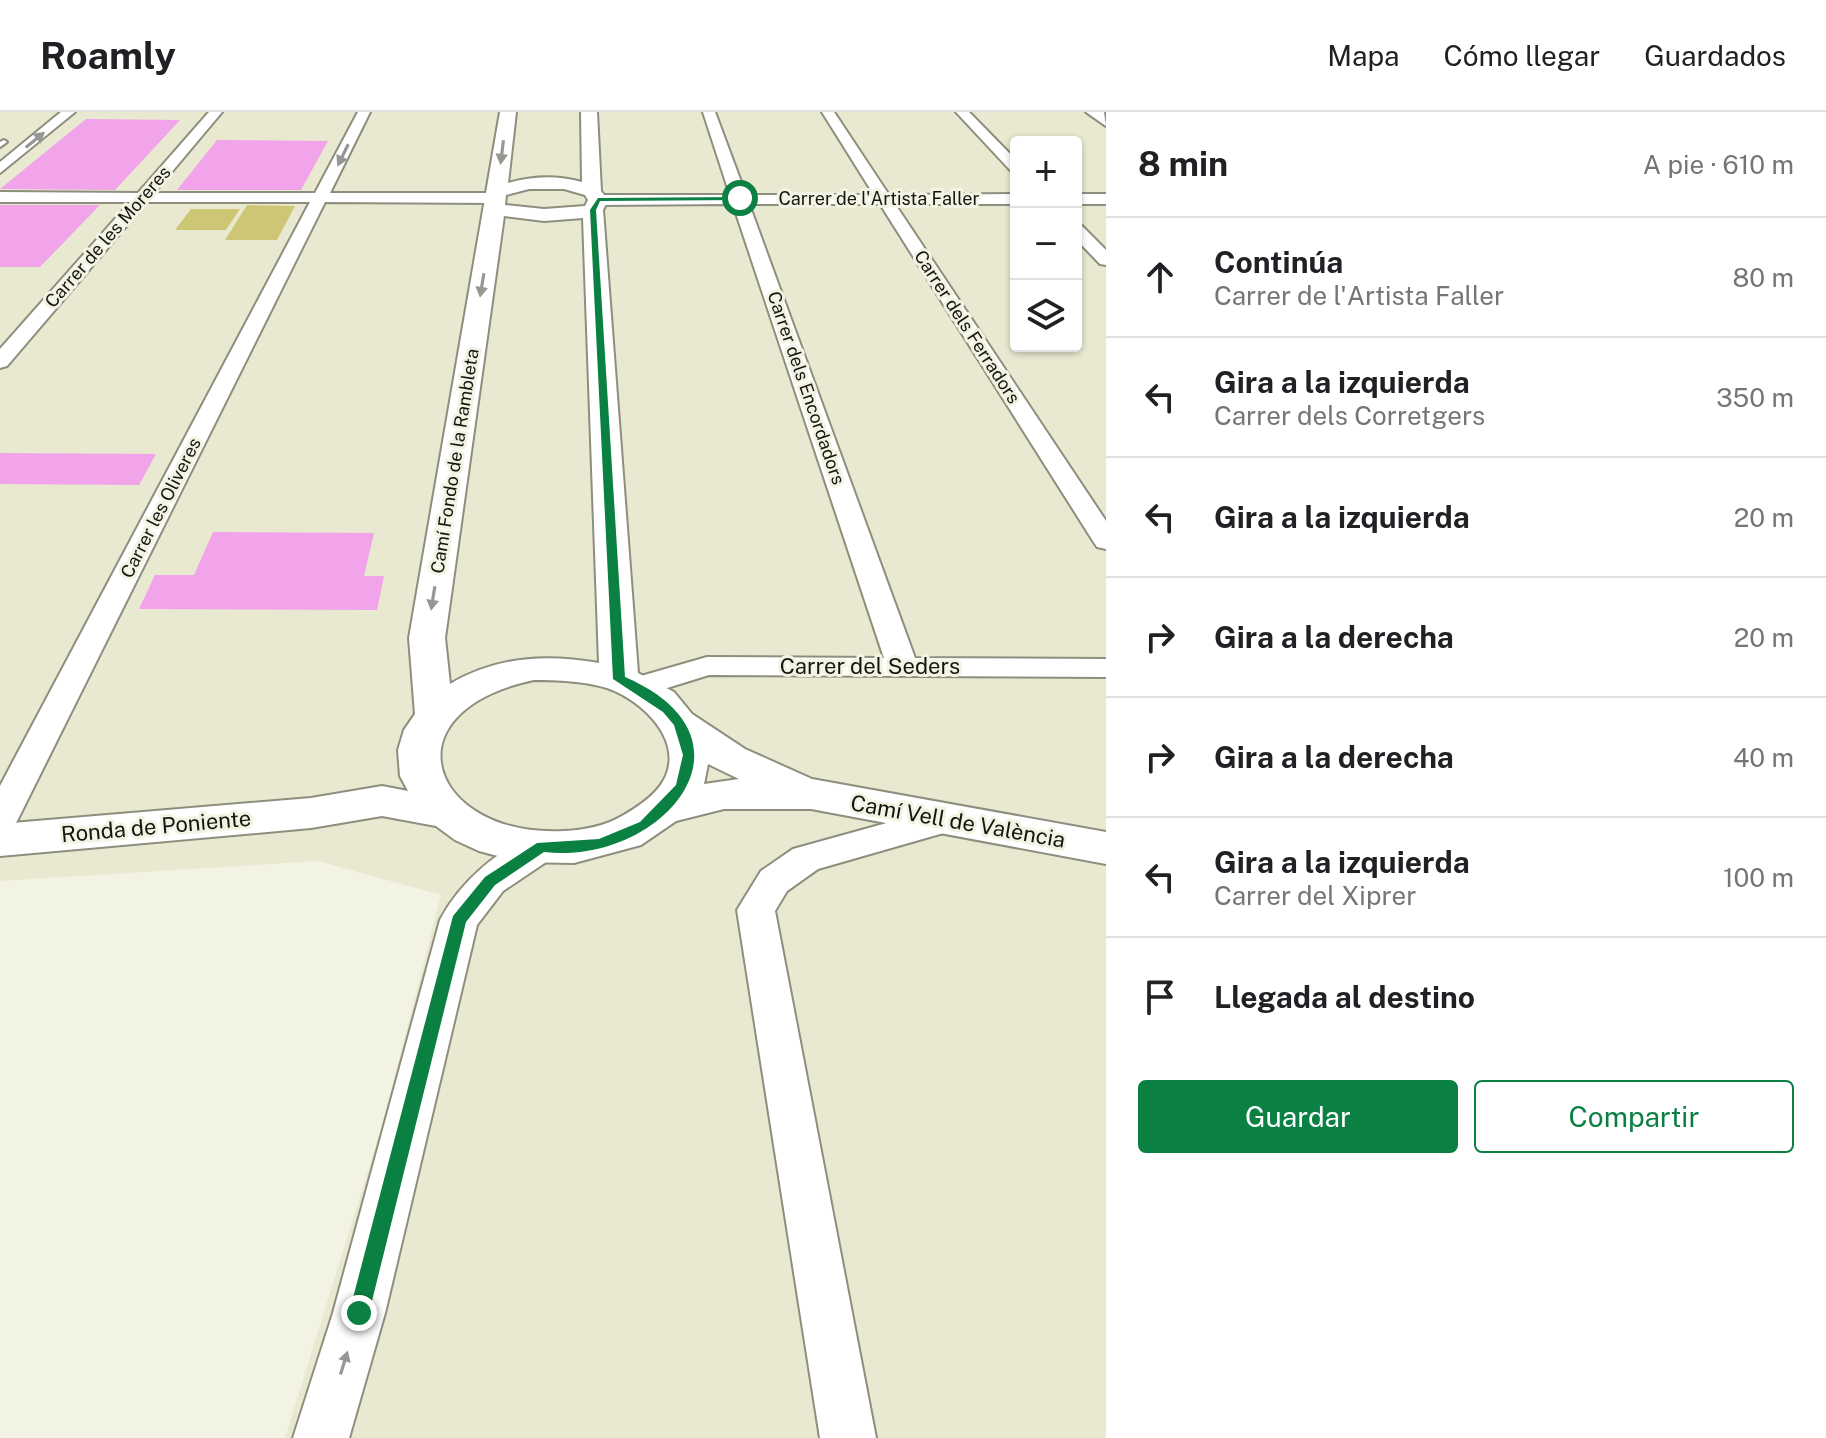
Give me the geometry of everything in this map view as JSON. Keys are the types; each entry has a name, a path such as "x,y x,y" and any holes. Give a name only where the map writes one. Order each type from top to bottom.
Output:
{"street":[{"path":"0,169 69,112"},
{"name":"Carrer de les Moreres","path":"0,362 216,112"},
{"name":"Carrer les Oliveres","path":"0,819 364,112"},
{"name":"Camí Fondo de la Rambleta","path":"426,729 427,638 508,112"},
{"path":"589,112 628,683"},
{"name":"Carrer dels Encordadors","path":"709,112 902,665"},
{"name":"Carrer dels Ferradors","path":"828,112 1106,541"},
{"path":"962,112 1010,162"},
{"path":"1094,112 1106,121"},
{"path":"495,199 528,183 548,182 594,200"},
{"path":"0,197 495,199 543,217 594,200"},
{"name":"Carrer de l'Artista Faller","path":"594,200 1010,199"},
{"path":"1082,199 1106,199"},
{"path":"1082,236 1106,260"},
{"name":"Carrer del Seders","path":"628,683 707,666 1106,668"},
{"path":"534,668 578,669 628,683 668,709 680,724 689,755 683,786 645,826 601,843 559,849 508,844 483,836 446,813 420,775 426,729 471,685 534,668"},
{"name":"Camí Vell de València","path":"680,724 730,759 811,794"},
{"name":"Ronda de Poniente","path":"311,813 379,776 426,729"},
{"name":"Camí Vell de València","path":"660,810 724,794 811,794 1106,848"},
{"name":"Ronda de Poniente","path":"0,840 311,813 382,801 446,813"},
{"path":"848,1438 756,910 774,881 806,859 948,819"},
{"path":"321,1438 359,1313 459,920 490,881 542,847"}],"shaded area":[{"path":"0,112 1106,112 1106,1438 285,1438 384,1119 441,895 318,861 0,881"},
{"path":"247,205 295,206 277,240 225,240"},
{"path":"191,209 240,209 226,230 175,230"}],"building":[{"path":"86,119 180,120 115,190 0,189"},
{"path":"217,140 328,141 301,190 177,190"},
{"path":"0,205 100,205 40,267 0,267"},
{"path":"0,453 156,454 139,485 0,484"},
{"path":"213,532 374,533 364,576 384,576 377,610 139,609 155,575 194,575"}],"route":[{"path":"359,1313 459,920 490,881 542,847 559,849 601,843 645,826 683,786 689,755 680,724 668,709 638,687 619,679 593,210 598,200 740,198"}]}
